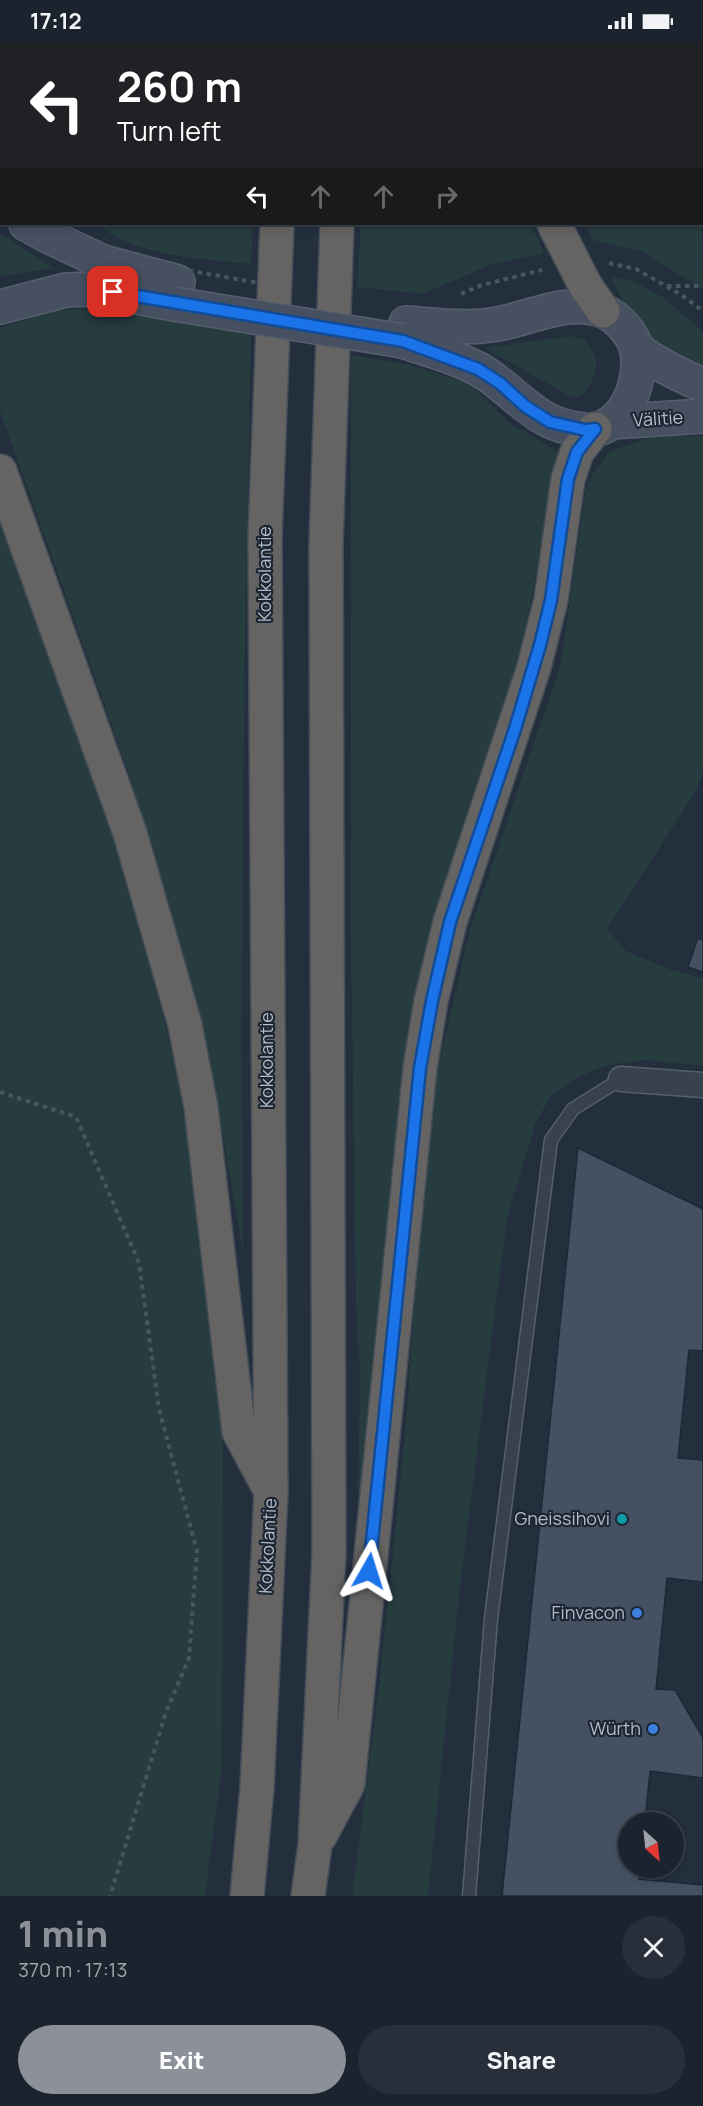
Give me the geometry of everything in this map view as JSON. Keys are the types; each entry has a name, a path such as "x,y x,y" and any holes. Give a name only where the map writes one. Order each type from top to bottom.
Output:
{"highway":[{"name":"Kokkolantie","path":"247,1896 257,1788 271,1492 265,536 277,225"},
{"path":"308,1896 315,1845 329,1552 327,544 337,225"},
{"path":"555,225 585,285 603,311"},
{"path":"315,1845 348,1784 420,1068 432,1001 450,922 534,667 551,600 568,479 577,452 604,426"},
{"path":"0,471 130,833 186,1025 201,1107 239,1432 271,1492"}],"main road":[{"path":"28,225 103,262 176,293"},
{"path":"0,307 66,290 176,293 405,332 461,328 519,320 577,306 603,311 618,321 637,349 651,360 674,373 703,384"},
{"name":"Välitie","path":"405,332 478,369 501,384 525,406 550,422 585,430 703,416"},
{"path":"604,426 626,407 633,393 638,369 637,349"}],"street":[{"path":"621,1080 703,1085"}],"lane":[{"path":"470,1896 491,1619 551,1140 573,1109 621,1080"}],"path":[{"path":"666,286 703,286"},
{"path":"0,1092 76,1117 139,1263 159,1409 197,1551 189,1658 166,1712 110,1896"}],"green space":[{"path":"99,225 253,225 251,264 170,254 129,243 112,235"},
{"path":"361,225 531,225 544,253 490,265 423,294 357,287"},
{"path":"585,225 702,225 703,289 641,251 592,240"},
{"path":"0,234 4,236 54,268 0,276"},
{"path":"610,277 633,281 664,298 703,332 703,371 656,347 632,317"},
{"path":"140,308 251,333 242,907 243,1252 210,1061 127,768 0,411 0,328 56,310"},
{"path":"570,336 584,339 596,360 592,382 585,392 577,397 568,395 485,348"},
{"path":"351,355 406,364 470,384 509,423 559,452 519,666 427,949 357,1551 360,1376 356,1302 351,931"},
{"path":"653,436 703,436 703,772 696,791 607,929 626,951 669,969 703,978 703,1066 647,1060 608,1065 578,1077 551,1096 536,1122 507,1218 461,1577 428,1896 352,1896 378,1696 405,1436 429,1105 470,930 561,664 586,488 594,472 609,452"},
{"path":"0,521 124,865 174,1059 204,1233 223,1447 222,1765 205,1896 0,1896"}],"building":[{"path":"698,938 703,940 703,972 688,967"},
{"name":"Gneissihovi","path":"578,1148 703,1209 703,1351 689,1350 678,1458 703,1460 703,1582 667,1578 656,1689 675,1690 703,1738 703,1778 650,1771 646,1812 618,1812 618,1878 703,1885 703,1896 502,1896"}],"place":[{"name":"Gneissihovi","path":"622,1519"},
{"name":"Finvacon","path":"637,1613"},
{"name":"Würth","path":"653,1729"}],"route":[{"path":"113,292 403,341 478,369 501,384 525,406 550,422 585,430 595,429 577,452 568,479 551,600 534,667 450,922 432,1001 420,1068 369,1571"}]}
